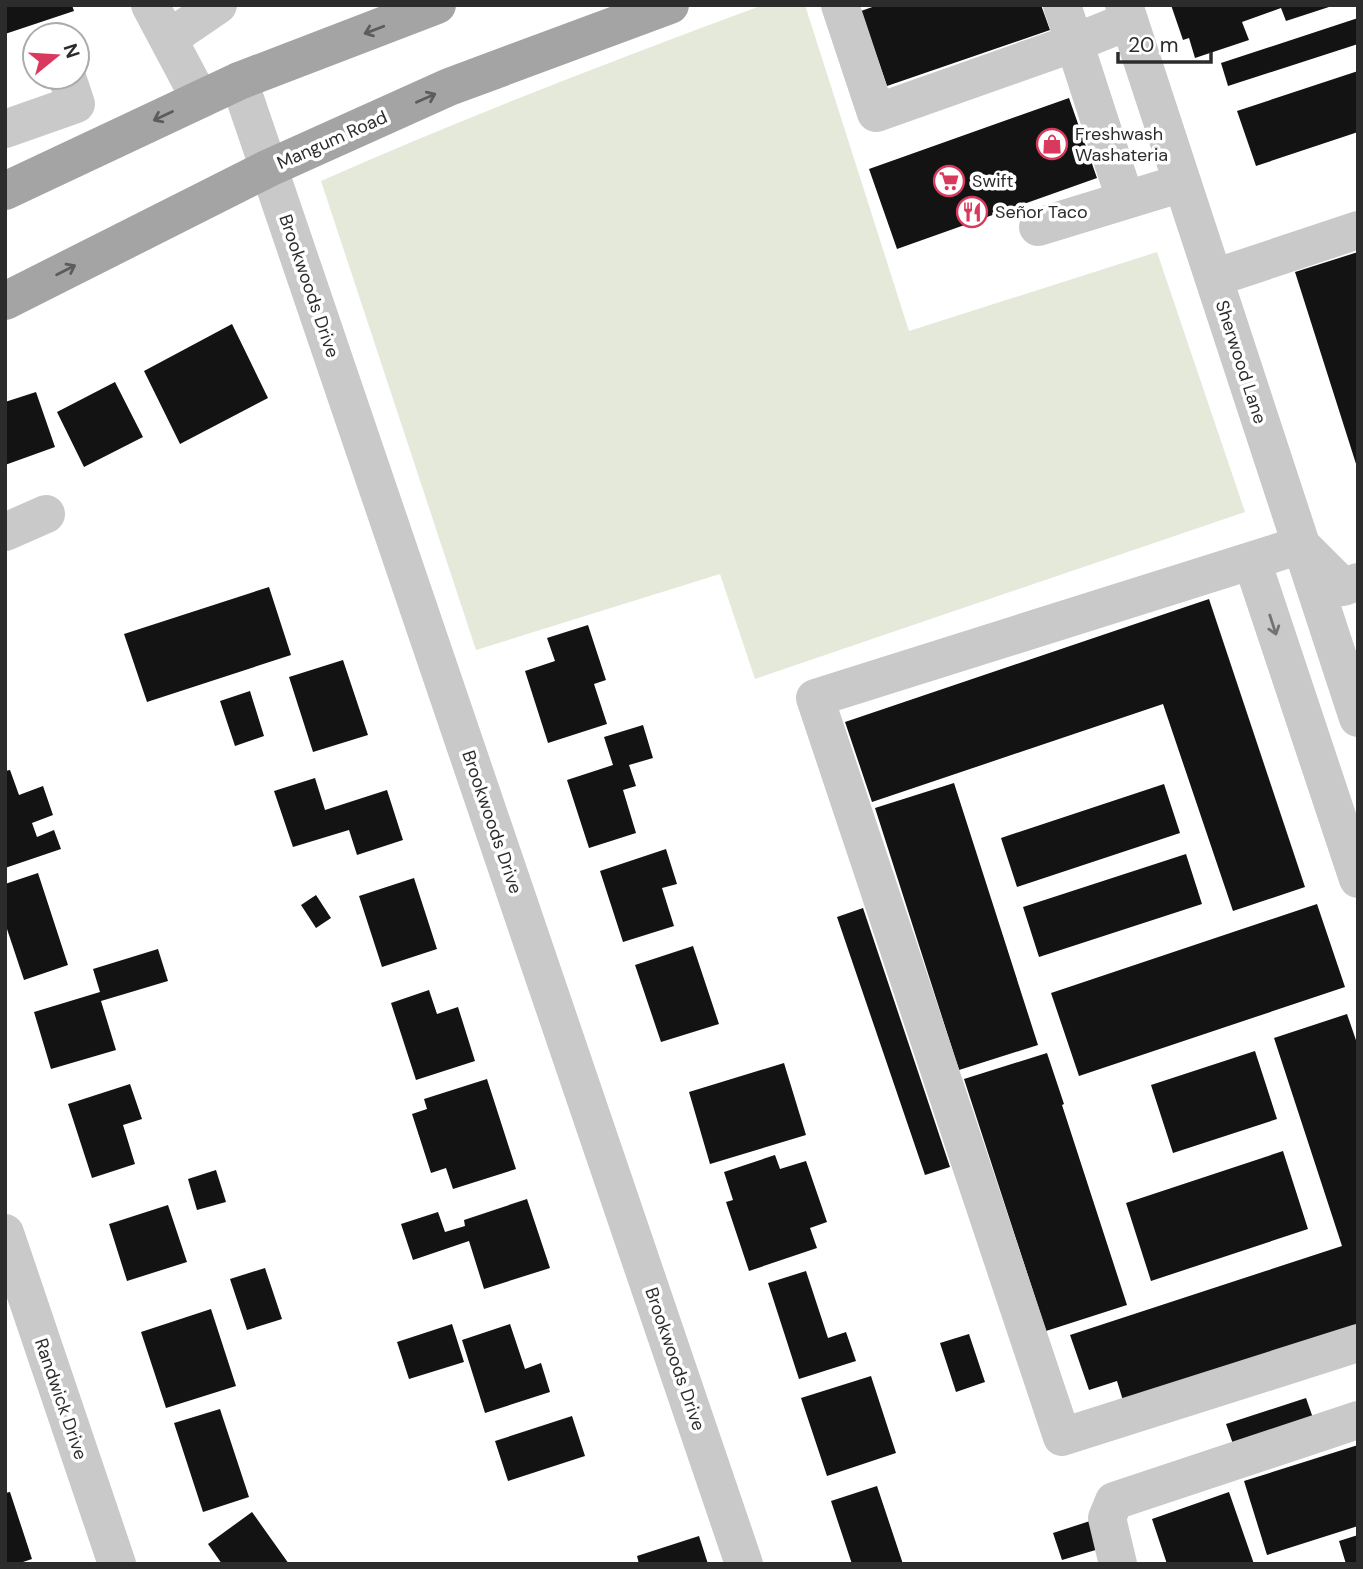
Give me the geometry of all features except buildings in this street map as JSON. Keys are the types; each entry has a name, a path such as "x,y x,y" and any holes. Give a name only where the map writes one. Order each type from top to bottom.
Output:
{"main road":[{"path":"5,190 239,81 437,5"},
{"name":"Mangum Road","path":"5,301 269,168 449,87 665,6"}],"street":[{"path":"150,5 200,99"},
{"path":"168,38 218,5"},
{"path":"840,5 876,113 1074,43 1126,13"},
{"path":"1062,5 1125,199"},
{"name":"Sherwood Lane","path":"1126,13 1301,545 1349,660 1358,718"},
{"name":"Brookwoods Drive","path":"239,81 744,1564"},
{"path":"5,129 70,91"},
{"path":"72,91 92,149"},
{"path":"1038,228 1182,183"},
{"path":"1214,278 1358,230"},
{"path":"5,532 46,514"},
{"path":"1358,582 1343,587 1301,545 815,698 1062,1437 1358,1343"},
{"path":"1252,561 1358,879"},
{"name":"Randwick Drive","path":"5,1233 117,1564"},
{"path":"1118,1564 1107,1518 1114,1501 1358,1420"}],"shaded area":[{"path":"763,5 805,5 909,331 1157,252 1245,512 755,679 720,574 476,650 321,181 540,90"}],"place":[{"name":"Freshwash Washateria","path":"1052,144"},
{"name":"Swift","path":"949,181"},
{"name":"Señor Taco","path":"972,212"}]}
